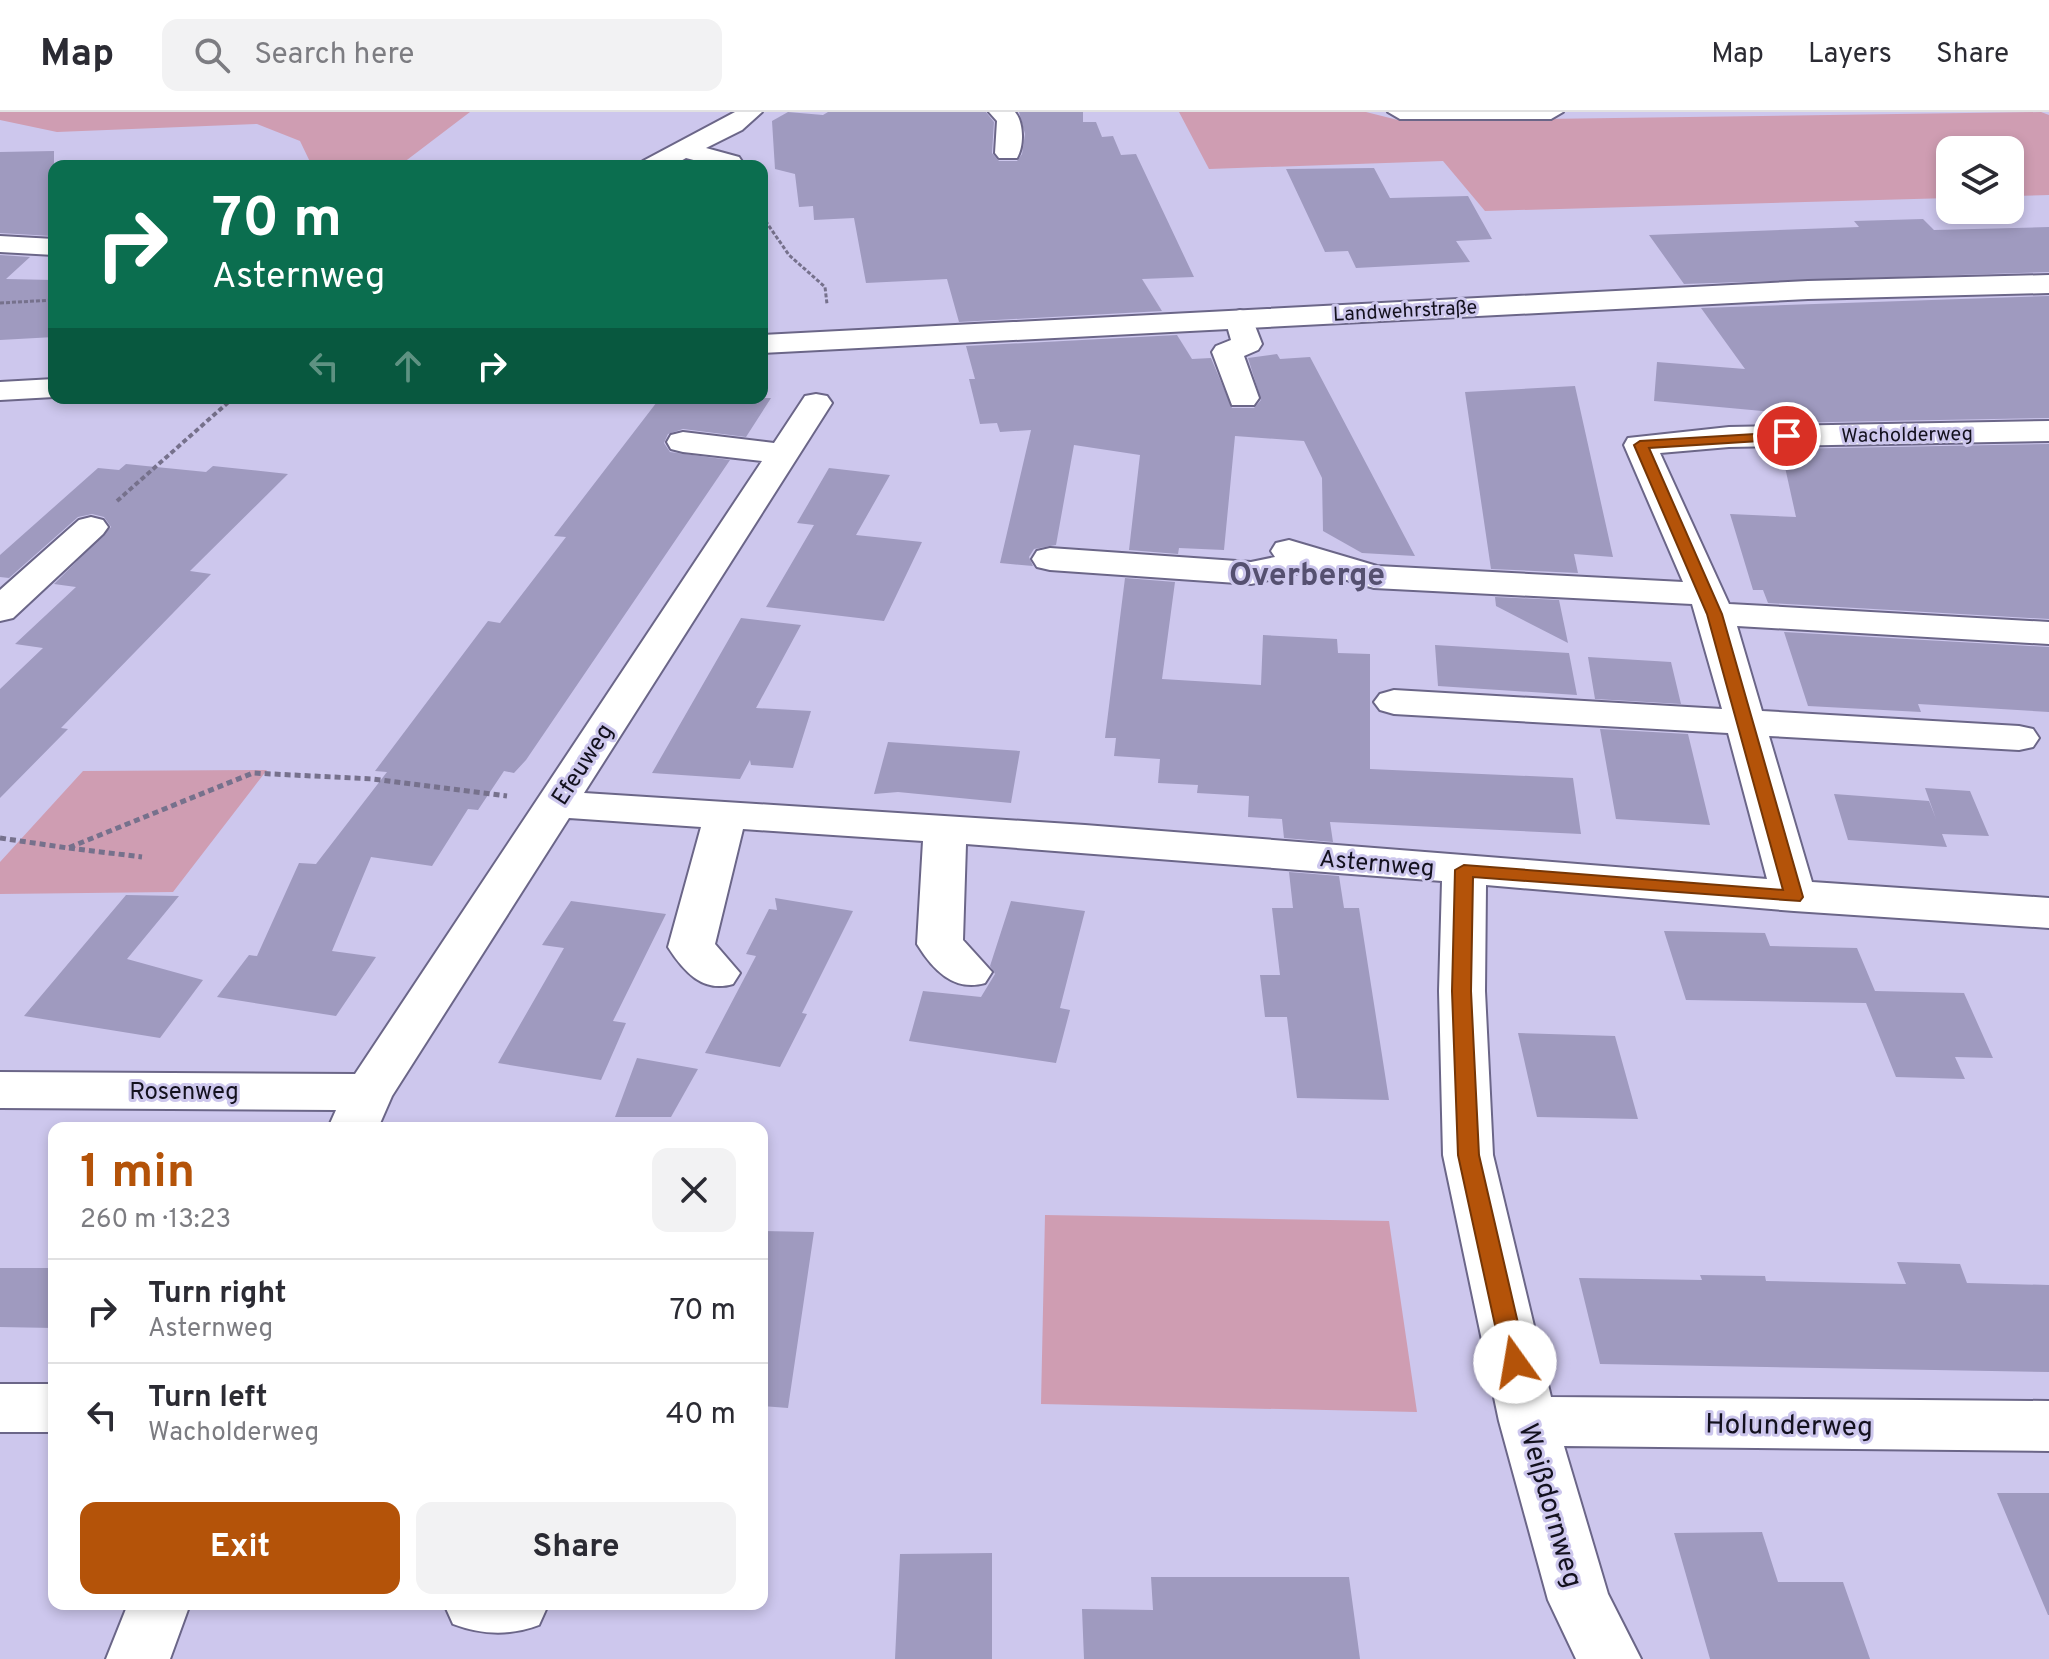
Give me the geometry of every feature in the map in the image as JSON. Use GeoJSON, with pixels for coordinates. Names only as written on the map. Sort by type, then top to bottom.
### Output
{"type":"FeatureCollection","features":[{"type":"Feature","properties":{"kind":"street"},"geometry":{"type":"LineString","coordinates":[[664,160],[733,125],[750,112]]}},
{"type":"Feature","properties":{"kind":"street"},"geometry":{"type":"LineString","coordinates":[[1001,112],[1009,120],[1008,153]]}},
{"type":"Feature","properties":{"kind":"street"},"geometry":{"type":"LineString","coordinates":[[1400,112],[1551,112]]}},
{"type":"Feature","properties":{"kind":"street"},"geometry":{"type":"LineString","coordinates":[[683,150],[722,160]]}},
{"type":"Feature","properties":{"kind":"street"},"geometry":{"type":"LineString","coordinates":[[0,244],[48,247]]}},
{"type":"Feature","properties":{"kind":"street","name":"Landwehrstraße"},"geometry":{"type":"LineString","coordinates":[[768,344],[1808,290],[2049,284]]}},
{"type":"Feature","properties":{"kind":"street"},"geometry":{"type":"LineString","coordinates":[[1240,319],[1247,344],[1227,352],[1243,398]]}},
{"type":"Feature","properties":{"kind":"street"},"geometry":{"type":"LineString","coordinates":[[0,391],[48,388]]}},
{"type":"Feature","properties":{"kind":"street","name":"Efeuweg"},"geometry":{"type":"LineString","coordinates":[[361,1110],[816,403]]}},
{"type":"Feature","properties":{"kind":"street","name":"Wacholderweg"},"geometry":{"type":"LineString","coordinates":[[1794,897],[1711,604],[1640,445],[1729,437],[2049,431]]}},
{"type":"Feature","properties":{"kind":"street"},"geometry":{"type":"LineString","coordinates":[[683,442],[783,454]]}},
{"type":"Feature","properties":{"kind":"street"},"geometry":{"type":"LineString","coordinates":[[0,610],[91,527]]}},
{"type":"Feature","properties":{"kind":"street"},"geometry":{"type":"LineString","coordinates":[[1050,559],[1251,573],[1301,555],[1374,577],[2049,633]]}},
{"type":"Feature","properties":{"kind":"street"},"geometry":{"type":"LineString","coordinates":[[1394,702],[2019,738]]}},
{"type":"Feature","properties":{"kind":"street","name":"Asternweg"},"geometry":{"type":"LineString","coordinates":[[557,804],[945,829],[1794,897],[2049,913]]}},
{"type":"Feature","properties":{"kind":"street"},"geometry":{"type":"LineString","coordinates":[[717,973],[691,947],[725,817]]}},
{"type":"Feature","properties":{"kind":"street"},"geometry":{"type":"LineString","coordinates":[[945,829],[940,944],[969,972]]}},
{"type":"Feature","properties":{"kind":"street","name":"Weißdornweg"},"geometry":{"type":"LineString","coordinates":[[1464,870],[1462,991],[1468,1155],[1528,1421],[1579,1600],[1609,1659]]}},
{"type":"Feature","properties":{"kind":"street","name":"Rosenweg"},"geometry":{"type":"LineString","coordinates":[[0,1090],[361,1110]]}},
{"type":"Feature","properties":{"kind":"street"},"geometry":{"type":"LineString","coordinates":[[0,1408],[48,1408]]}},
{"type":"Feature","properties":{"kind":"street","name":"Holunderweg"},"geometry":{"type":"LineString","coordinates":[[1528,1421],[2049,1426]]}},
{"type":"Feature","properties":{"kind":"street"},"geometry":{"type":"LineString","coordinates":[[138,1659],[157,1610]]}},
{"type":"Feature","properties":{"kind":"path"},"geometry":{"type":"LineString","coordinates":[[768,225],[789,255],[825,287],[833,340]]}},
{"type":"Feature","properties":{"kind":"path"},"geometry":{"type":"LineString","coordinates":[[0,303],[48,300]]}},
{"type":"Feature","properties":{"kind":"path"},"geometry":{"type":"LineString","coordinates":[[91,527],[226,404]]}},
{"type":"Feature","properties":{"kind":"path"},"geometry":{"type":"LineString","coordinates":[[68,848],[253,773],[373,779],[557,804]]}},
{"type":"Feature","properties":{"kind":"path"},"geometry":{"type":"LineString","coordinates":[[0,838],[142,857]]}},
{"type":"Feature","properties":{"kind":"shaded area"},"geometry":{"type":"Polygon","coordinates":[[[0,112],[470,112],[407,160],[309,160],[300,141],[257,124],[57,132],[0,120],[0,112]]]}},
{"type":"Feature","properties":{"kind":"shaded area"},"geometry":{"type":"Polygon","coordinates":[[[1179,112],[1366,112],[1402,121],[2041,112],[2049,115],[2049,195],[2024,196],[2024,136],[1936,136],[1936,198],[1485,211],[1443,161],[1209,169],[1179,112]]]}},
{"type":"Feature","properties":{"kind":"shaded area"},"geometry":{"type":"Polygon","coordinates":[[[267,770],[173,892],[0,894],[0,862],[83,771],[267,770]]]}},
{"type":"Feature","properties":{"kind":"shaded area"},"geometry":{"type":"Polygon","coordinates":[[[1045,1215],[1389,1221],[1417,1412],[1041,1404],[1045,1215]]]}},
{"type":"Feature","properties":{"kind":"building"},"geometry":{"type":"Polygon","coordinates":[[[788,112],[823,115],[828,112],[986,112],[994,122],[992,153],[999,161],[1017,161],[1022,154],[1025,134],[1019,112],[1083,112],[1083,122],[1096,122],[1102,137],[1113,136],[1121,155],[1136,154],[1194,277],[1142,279],[1162,311],[959,322],[947,279],[866,283],[854,218],[814,220],[813,206],[799,207],[795,174],[775,169],[772,121],[788,112]]]}},
{"type":"Feature","properties":{"kind":"building"},"geometry":{"type":"Polygon","coordinates":[[[54,151],[54,160],[48,160],[48,236],[0,233],[0,152],[54,151]]]}},
{"type":"Feature","properties":{"kind":"building"},"geometry":{"type":"Polygon","coordinates":[[[1374,168],[1390,198],[1468,196],[1492,239],[1456,241],[1470,262],[1356,268],[1348,251],[1325,252],[1286,169],[1374,168]]]}},
{"type":"Feature","properties":{"kind":"building"},"geometry":{"type":"Polygon","coordinates":[[[1923,219],[1934,230],[2049,227],[2049,272],[1684,284],[1649,235],[1859,227],[1854,221],[1923,219]]]}},
{"type":"Feature","properties":{"kind":"building"},"geometry":{"type":"Polygon","coordinates":[[[0,255],[30,257],[6,279],[48,280],[48,337],[0,340],[0,255]]]}},
{"type":"Feature","properties":{"kind":"building"},"geometry":{"type":"Polygon","coordinates":[[[2049,296],[2049,418],[1776,423],[1773,412],[1654,401],[1657,362],[1745,369],[1701,308],[2049,296]]]}},
{"type":"Feature","properties":{"kind":"building"},"geometry":{"type":"Polygon","coordinates":[[[1177,335],[1192,359],[1211,358],[1232,408],[1254,408],[1261,400],[1248,358],[1277,354],[1280,359],[1310,357],[1415,556],[1362,553],[1323,531],[1322,478],[1304,441],[1235,436],[1224,550],[1179,548],[1178,554],[1129,550],[1140,455],[1074,445],[1056,545],[1034,549],[1029,557],[1033,566],[1000,563],[1031,430],[1000,432],[997,423],[980,424],[969,379],[975,379],[966,346],[1177,335]]]}},
{"type":"Feature","properties":{"kind":"building"},"geometry":{"type":"Polygon","coordinates":[[[1575,386],[1613,557],[1574,554],[1578,573],[1491,569],[1465,392],[1575,386]]]}},
{"type":"Feature","properties":{"kind":"building"},"geometry":{"type":"Polygon","coordinates":[[[655,404],[767,404],[746,437],[683,429],[668,434],[664,443],[670,452],[730,460],[526,760],[514,773],[504,771],[478,810],[468,809],[432,866],[371,857],[332,951],[376,957],[336,1016],[217,997],[249,955],[257,956],[299,863],[316,864],[387,772],[375,771],[488,621],[500,623],[566,537],[554,536],[655,404]]]}},
{"type":"Feature","properties":{"kind":"building"},"geometry":{"type":"Polygon","coordinates":[[[2049,444],[2049,619],[1768,603],[1763,590],[1753,590],[1730,514],[1796,517],[1781,449],[2049,444]]]}},
{"type":"Feature","properties":{"kind":"building"},"geometry":{"type":"Polygon","coordinates":[[[126,464],[206,472],[213,466],[288,474],[190,571],[211,574],[61,728],[68,729],[0,798],[0,689],[43,648],[15,644],[76,587],[54,584],[111,527],[104,517],[92,514],[78,517],[9,578],[0,577],[0,555],[98,468],[119,470],[126,464]]]}},
{"type":"Feature","properties":{"kind":"building"},"geometry":{"type":"Polygon","coordinates":[[[829,468],[890,475],[856,535],[922,542],[884,621],[766,607],[814,525],[797,523],[829,468]]]}},
{"type":"Feature","properties":{"kind":"building"},"geometry":{"type":"Polygon","coordinates":[[[1125,578],[1175,582],[1162,679],[1261,685],[1263,635],[1337,639],[1338,653],[1370,654],[1370,769],[1573,778],[1581,834],[1330,822],[1333,842],[1284,838],[1282,819],[1248,817],[1249,796],[1197,793],[1198,785],[1158,783],[1160,759],[1114,756],[1116,738],[1105,738],[1125,578]]]}},
{"type":"Feature","properties":{"kind":"building"},"geometry":{"type":"Polygon","coordinates":[[[1495,597],[1559,600],[1568,643],[1496,606],[1495,597]]]}},
{"type":"Feature","properties":{"kind":"building"},"geometry":{"type":"Polygon","coordinates":[[[741,618],[801,625],[756,708],[811,711],[793,768],[751,765],[750,760],[740,779],[652,773],[741,618]]]}},
{"type":"Feature","properties":{"kind":"building"},"geometry":{"type":"Polygon","coordinates":[[[1784,632],[2049,647],[2049,712],[1918,704],[1921,712],[1808,706],[1784,632]]]}},
{"type":"Feature","properties":{"kind":"building"},"geometry":{"type":"Polygon","coordinates":[[[1435,645],[1569,653],[1577,695],[1438,686],[1435,645]]]}},
{"type":"Feature","properties":{"kind":"building"},"geometry":{"type":"Polygon","coordinates":[[[1588,657],[1671,662],[1681,704],[1595,699],[1588,657]]]}},
{"type":"Feature","properties":{"kind":"building"},"geometry":{"type":"Polygon","coordinates":[[[1600,729],[1688,734],[1710,825],[1616,819],[1600,729]]]}},
{"type":"Feature","properties":{"kind":"building"},"geometry":{"type":"Polygon","coordinates":[[[888,742],[1020,751],[1011,803],[898,792],[874,794],[888,742]]]}},
{"type":"Feature","properties":{"kind":"building"},"geometry":{"type":"Polygon","coordinates":[[[1925,788],[1970,791],[1989,836],[1942,834],[1947,847],[1848,840],[1834,794],[1929,801],[1936,819],[1925,788]]]}},
{"type":"Feature","properties":{"kind":"building"},"geometry":{"type":"Polygon","coordinates":[[[1289,872],[1339,876],[1344,908],[1359,908],[1389,1100],[1297,1098],[1287,1017],[1265,1017],[1260,975],[1280,975],[1272,908],[1293,908],[1289,872]]]}},
{"type":"Feature","properties":{"kind":"building"},"geometry":{"type":"Polygon","coordinates":[[[126,895],[179,896],[127,959],[203,980],[160,1038],[24,1016],[126,895]]]}},
{"type":"Feature","properties":{"kind":"building"},"geometry":{"type":"Polygon","coordinates":[[[775,898],[853,911],[802,1013],[807,1014],[780,1067],[705,1053],[756,956],[746,954],[769,909],[777,910],[775,898]]]}},
{"type":"Feature","properties":{"kind":"building"},"geometry":{"type":"Polygon","coordinates":[[[571,901],[666,914],[613,1021],[626,1023],[601,1080],[498,1063],[564,948],[542,945],[571,901]]]}},
{"type":"Feature","properties":{"kind":"building"},"geometry":{"type":"Polygon","coordinates":[[[1011,901],[1085,911],[1060,1008],[1070,1010],[1056,1063],[909,1041],[923,991],[981,997],[995,974],[990,966],[1011,901]]]}},
{"type":"Feature","properties":{"kind":"building"},"geometry":{"type":"Polygon","coordinates":[[[1664,931],[1765,933],[1770,946],[1857,948],[1875,991],[1964,993],[1993,1058],[1955,1057],[1965,1079],[1896,1077],[1866,1003],[1686,1000],[1664,931]]]}},
{"type":"Feature","properties":{"kind":"building"},"geometry":{"type":"Polygon","coordinates":[[[1518,1033],[1615,1036],[1638,1119],[1537,1117],[1518,1033]]]}},
{"type":"Feature","properties":{"kind":"building"},"geometry":{"type":"Polygon","coordinates":[[[637,1058],[698,1069],[671,1117],[615,1117],[637,1058]]]}},
{"type":"Feature","properties":{"kind":"building"},"geometry":{"type":"Polygon","coordinates":[[[768,1231],[814,1232],[788,1408],[768,1406],[768,1231]]]}},
{"type":"Feature","properties":{"kind":"building"},"geometry":{"type":"Polygon","coordinates":[[[1897,1262],[1960,1264],[1967,1283],[2049,1285],[2049,1372],[1600,1364],[1579,1278],[1702,1280],[1700,1275],[1765,1276],[1766,1281],[1906,1284],[1897,1262]]]}},
{"type":"Feature","properties":{"kind":"building"},"geometry":{"type":"Polygon","coordinates":[[[0,1268],[48,1268],[48,1328],[0,1327],[0,1268]]]}},
{"type":"Feature","properties":{"kind":"building"},"geometry":{"type":"Polygon","coordinates":[[[1997,1493],[2049,1493],[2049,1615],[2048,1615],[1997,1493]]]}},
{"type":"Feature","properties":{"kind":"building"},"geometry":{"type":"Polygon","coordinates":[[[1762,1532],[1778,1582],[1843,1582],[1870,1659],[1710,1659],[1674,1533],[1762,1532]]]}},
{"type":"Feature","properties":{"kind":"building"},"geometry":{"type":"Polygon","coordinates":[[[992,1553],[992,1659],[895,1659],[900,1554],[992,1553]]]}},
{"type":"Feature","properties":{"kind":"building"},"geometry":{"type":"Polygon","coordinates":[[[1151,1577],[1349,1577],[1360,1659],[1084,1659],[1082,1609],[1153,1610],[1151,1577]]]}},
{"type":"Feature","properties":{"kind":"district","name":"Overberge"},"geometry":{"type":"Point","coordinates":[1307,574]}},
{"type":"Feature","properties":{"kind":"route"},"geometry":{"type":"LineString","coordinates":[[1515,1362],[1468,1155],[1462,991],[1464,870],[1794,897],[1715,614],[1640,445],[1729,437],[1787,436]]}}]}
